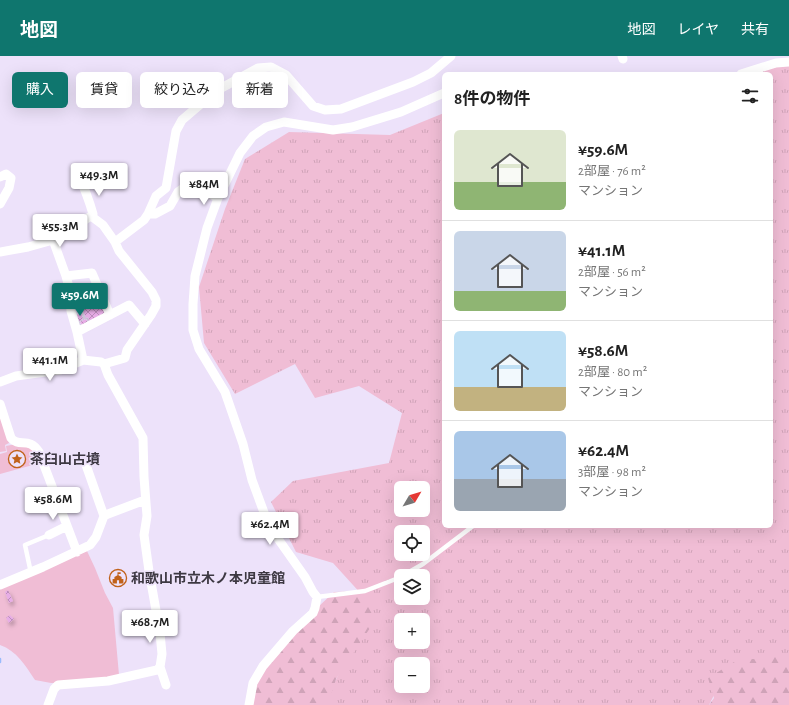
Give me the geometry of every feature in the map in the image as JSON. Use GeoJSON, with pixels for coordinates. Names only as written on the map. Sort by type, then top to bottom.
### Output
{"type":"FeatureCollection","features":[{"type":"Feature","properties":{"kind":"street"},"geometry":{"type":"LineString","coordinates":[[115,242],[144,220],[156,196],[166,188],[176,131],[182,120],[216,91],[258,68],[271,66],[286,75],[313,106],[325,110],[341,109],[413,82],[431,73],[450,56]]}},
{"type":"Feature","properties":{"kind":"street"},"geometry":{"type":"LineString","coordinates":[[747,72],[776,63],[789,62]]}},
{"type":"Feature","properties":{"kind":"street"},"geometry":{"type":"LineString","coordinates":[[249,705],[253,683],[263,666],[293,631],[313,613],[317,597],[302,572],[269,526],[252,480],[243,444],[226,392],[199,349],[193,330],[195,276],[207,228],[218,198],[240,153],[253,136],[266,126],[284,122],[332,130],[352,127],[401,112],[442,94]]}},
{"type":"Feature","properties":{"kind":"street"},"geometry":{"type":"LineString","coordinates":[[0,177],[6,174],[11,178],[9,188],[0,204]]}},
{"type":"Feature","properties":{"kind":"street"},"geometry":{"type":"LineString","coordinates":[[0,252],[28,247],[53,240],[93,214],[78,174]]}},
{"type":"Feature","properties":{"kind":"street"},"geometry":{"type":"LineString","coordinates":[[148,214],[155,214],[170,206],[178,192],[185,187],[194,185],[218,198]]}},
{"type":"Feature","properties":{"kind":"street"},"geometry":{"type":"LineString","coordinates":[[0,382],[16,376],[60,370],[83,360],[101,362],[104,364],[124,358],[127,350],[156,306],[156,300],[152,292],[119,251],[115,242],[103,225],[91,216]]}},
{"type":"Feature","properties":{"kind":"street"},"geometry":{"type":"LineString","coordinates":[[53,240],[70,290],[71,311],[83,360]]}},
{"type":"Feature","properties":{"kind":"street"},"geometry":{"type":"LineString","coordinates":[[66,276],[92,273],[110,316]]}},
{"type":"Feature","properties":{"kind":"street"},"geometry":{"type":"LineString","coordinates":[[77,332],[110,316],[129,304],[145,324]]}},
{"type":"Feature","properties":{"kind":"street"},"geometry":{"type":"LineString","coordinates":[[104,364],[112,382],[143,438],[145,500],[148,516],[144,535],[160,633],[162,654],[160,667],[166,685]]}},
{"type":"Feature","properties":{"kind":"street"},"geometry":{"type":"LineString","coordinates":[[0,404],[13,441],[32,444],[39,452],[77,552]]}},
{"type":"Feature","properties":{"kind":"street"},"geometry":{"type":"LineString","coordinates":[[0,585],[77,552],[90,545],[96,538],[104,516],[86,465]]}},
{"type":"Feature","properties":{"kind":"street"},"geometry":{"type":"LineString","coordinates":[[104,516],[145,500]]}},
{"type":"Feature","properties":{"kind":"street"},"geometry":{"type":"LineString","coordinates":[[49,535],[67,526]]}},
{"type":"Feature","properties":{"kind":"street"},"geometry":{"type":"LineString","coordinates":[[48,705],[54,689],[58,685],[108,681],[156,670],[160,667]]}},
{"type":"Feature","properties":{"kind":"lane"},"geometry":{"type":"LineString","coordinates":[[414,569],[470,528]]}},
{"type":"Feature","properties":{"kind":"lane"},"geometry":{"type":"LineString","coordinates":[[31,573],[25,545],[49,535]]}},
{"type":"Feature","properties":{"kind":"lane"},"geometry":{"type":"LineString","coordinates":[[317,597],[365,590],[394,579]]}},
{"type":"Feature","properties":{"kind":"green space"},"geometry":{"type":"Polygon","coordinates":[[[789,58],[789,670],[724,675],[709,705],[323,705],[373,607],[333,563],[296,552],[271,502],[293,481],[389,463],[402,413],[359,386],[315,398],[295,364],[235,394],[204,343],[199,287],[225,209],[245,159],[289,132],[390,135],[442,114],[442,528],[773,528],[773,72],[754,72],[789,58]]]}},
{"type":"Feature","properties":{"kind":"green space"},"geometry":{"type":"Polygon","coordinates":[[[0,414],[9,443],[5,445],[6,451],[0,452],[0,414]]]}},
{"type":"Feature","properties":{"kind":"green space"},"geometry":{"type":"Polygon","coordinates":[[[16,444],[31,445],[40,463],[0,474],[0,454],[7,452],[6,446],[16,444]]]}},
{"type":"Feature","properties":{"kind":"green space"},"geometry":{"type":"Polygon","coordinates":[[[87,551],[113,608],[119,675],[57,683],[35,680],[16,655],[0,645],[0,588],[87,551]]]}},
{"type":"Feature","properties":{"kind":"green space"},"geometry":{"type":"Polygon","coordinates":[[[363,591],[374,600],[372,625],[336,679],[328,705],[251,705],[253,693],[264,668],[317,608],[334,592],[363,591]]]}},
{"type":"Feature","properties":{"kind":"green space"},"geometry":{"type":"Polygon","coordinates":[[[783,655],[789,660],[789,705],[709,705],[714,698],[708,678],[739,659],[755,659],[783,655]]]}},
{"type":"Feature","properties":{"kind":"building"},"geometry":{"type":"Polygon","coordinates":[[[100,299],[106,313],[89,321],[88,317],[86,318],[83,311],[83,306],[100,299]]]}},
{"type":"Feature","properties":{"kind":"building"},"geometry":{"type":"Polygon","coordinates":[[[81,313],[83,319],[79,321],[77,315],[81,313]]]}},
{"type":"Feature","properties":{"kind":"building"},"geometry":{"type":"Polygon","coordinates":[[[86,319],[88,323],[82,325],[80,322],[86,319]]]}},
{"type":"Feature","properties":{"kind":"building"},"geometry":{"type":"Polygon","coordinates":[[[8,590],[13,601],[9,603],[5,592],[8,590]]]}},
{"type":"Feature","properties":{"kind":"building"},"geometry":{"type":"Polygon","coordinates":[[[10,615],[14,619],[9,623],[6,618],[10,615]]]}},
{"type":"Feature","properties":{"kind":"place","name":"茶臼山古墳"},"geometry":{"type":"Point","coordinates":[17,459]}},
{"type":"Feature","properties":{"kind":"place","name":"和歌山市立木ノ本児童館"},"geometry":{"type":"Point","coordinates":[118,578]}}]}
